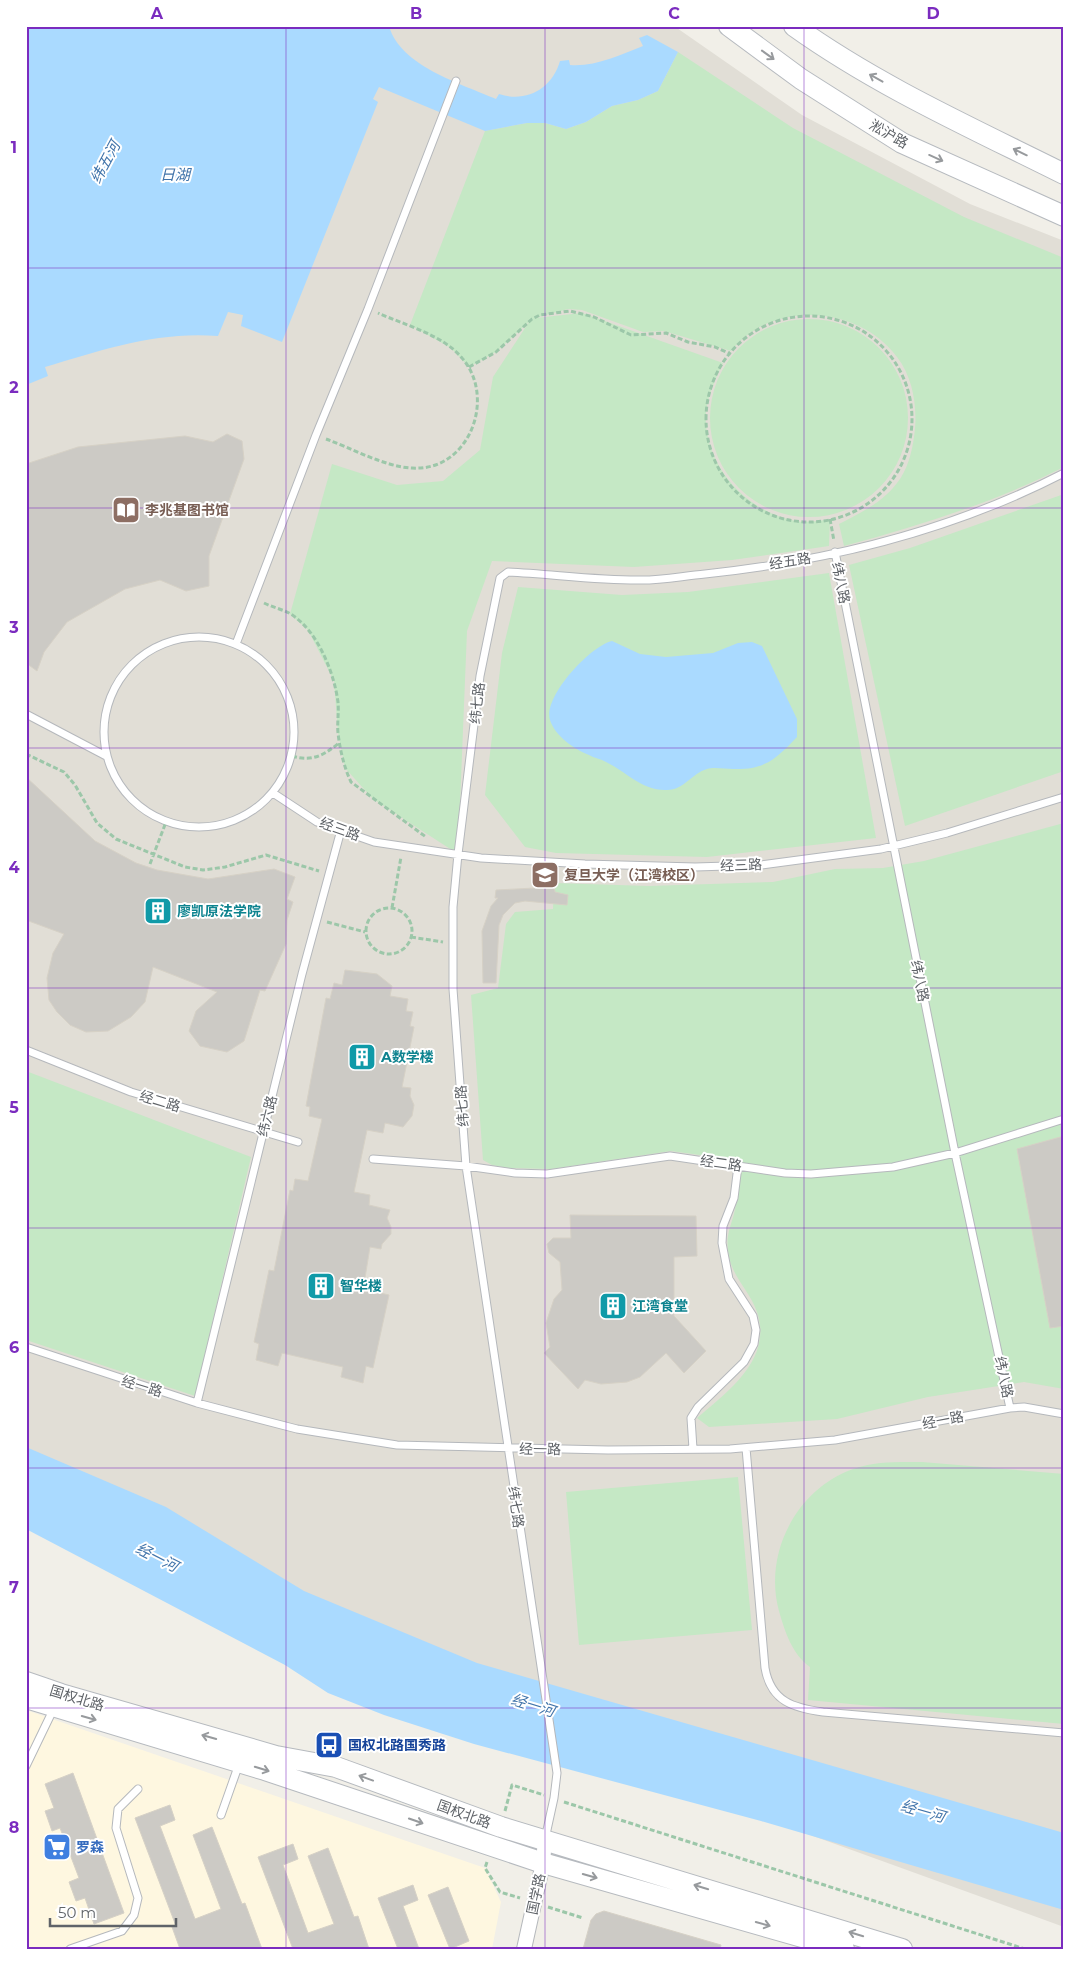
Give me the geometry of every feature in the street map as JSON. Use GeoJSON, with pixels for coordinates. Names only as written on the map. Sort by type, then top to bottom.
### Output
{"type":"FeatureCollection","features":[{"type":"Feature","properties":{"kind":"main road"},"geometry":{"type":"LineString","coordinates":[[794,26],[835,55],[918,102],[1064,174]]}},
{"type":"Feature","properties":{"kind":"main road","name":"淞沪路"},"geometry":{"type":"LineString","coordinates":[[732,27],[801,79],[902,143],[1064,216]]}},
{"type":"Feature","properties":{"kind":"main road","name":"国权北路"},"geometry":{"type":"LineString","coordinates":[[26,1682],[57,1701],[543,1863],[844,1949]]}},
{"type":"Feature","properties":{"kind":"main road","name":"国权北路"},"geometry":{"type":"LineString","coordinates":[[26,1698],[57,1701],[276,1756],[336,1767],[501,1827],[902,1949]]}},
{"type":"Feature","properties":{"kind":"street","name":"国学路"},"geometry":{"type":"LineString","coordinates":[[524,1949],[543,1863],[545,1839]]}},
{"type":"Feature","properties":{"kind":"lane"},"geometry":{"type":"LineString","coordinates":[[236,644],[316,435],[368,309],[456,81]]}},
{"type":"Feature","properties":{"kind":"lane","name":"经五路"},"geometry":{"type":"LineString","coordinates":[[503,574],[520,573],[638,580],[729,571],[815,557],[916,533],[1029,491],[1064,473]]}},
{"type":"Feature","properties":{"kind":"lane","name":"纬八路"},"geometry":{"type":"LineString","coordinates":[[835,552],[955,1153],[1010,1408]]}},
{"type":"Feature","properties":{"kind":"lane","name":"纬七路"},"geometry":{"type":"LineString","coordinates":[[503,574],[497,589],[480,676],[458,854],[453,907],[453,989],[466,1166],[556,1773],[554,1798],[545,1839]]}},
{"type":"Feature","properties":{"kind":"lane"},"geometry":{"type":"LineString","coordinates":[[185,637],[213,637],[236,644],[266,664],[283,687],[293,712],[294,740],[292,756],[288,769],[273,793],[247,816],[219,826],[199,828],[166,822],[149,814],[127,796],[115,777],[106,756],[104,740],[107,707],[118,681],[138,658],[159,644],[185,637]]}},
{"type":"Feature","properties":{"kind":"lane"},"geometry":{"type":"LineString","coordinates":[[26,714],[106,756]]}},
{"type":"Feature","properties":{"kind":"lane","name":"经三路"},"geometry":{"type":"LineString","coordinates":[[273,793],[317,822],[374,842],[448,854],[585,864],[695,867],[762,865],[893,847],[1064,797]]}},
{"type":"Feature","properties":{"kind":"lane","name":"纬六路"},"geometry":{"type":"LineString","coordinates":[[197,1403],[264,1130],[341,830]]}},
{"type":"Feature","properties":{"kind":"lane","name":"经二路"},"geometry":{"type":"LineString","coordinates":[[26,1050],[131,1092],[264,1130],[298,1142]]}},
{"type":"Feature","properties":{"kind":"lane","name":"经二路"},"geometry":{"type":"LineString","coordinates":[[373,1159],[466,1166],[516,1173],[547,1174],[670,1156],[785,1173],[811,1174],[893,1167],[955,1153],[1064,1119]]}},
{"type":"Feature","properties":{"kind":"lane"},"geometry":{"type":"LineString","coordinates":[[694,1449],[691,1418],[698,1407],[744,1362],[754,1344],[756,1330],[753,1316],[730,1279],[722,1243],[724,1226],[734,1198],[738,1166]]}},
{"type":"Feature","properties":{"kind":"lane","name":"经一路"},"geometry":{"type":"LineString","coordinates":[[26,1347],[197,1403],[297,1429],[397,1445],[508,1448],[746,1448],[835,1440],[1010,1408],[1024,1407],[1064,1414]]}},
{"type":"Feature","properties":{"kind":"lane"},"geometry":{"type":"LineString","coordinates":[[746,1448],[765,1668],[767,1677],[777,1695],[799,1709],[1064,1733]]}},
{"type":"Feature","properties":{"kind":"lane"},"geometry":{"type":"LineString","coordinates":[[26,1766],[57,1701]]}},
{"type":"Feature","properties":{"kind":"lane"},"geometry":{"type":"LineString","coordinates":[[221,1815],[240,1762]]}},
{"type":"Feature","properties":{"kind":"lane"},"geometry":{"type":"LineString","coordinates":[[70,1949],[122,1931],[134,1914],[138,1898],[116,1828],[118,1810],[138,1789]]}},
{"type":"Feature","properties":{"kind":"path"},"geometry":{"type":"LineString","coordinates":[[316,435],[396,465],[423,468],[457,451],[465,444],[470,433],[477,405],[476,391],[469,367],[461,356],[442,343],[368,309]]}},
{"type":"Feature","properties":{"kind":"path"},"geometry":{"type":"LineString","coordinates":[[469,367],[496,352],[532,319],[540,315],[570,311],[594,317],[631,335],[666,333],[688,342],[715,347],[731,354]]}},
{"type":"Feature","properties":{"kind":"path"},"geometry":{"type":"LineString","coordinates":[[818,316],[843,321],[863,331],[878,342],[893,359],[907,389],[911,408],[911,431],[904,457],[887,487],[871,502],[849,514],[830,519],[796,521],[771,514],[751,504],[737,492],[718,466],[711,451],[706,423],[706,406],[711,388],[723,363],[739,344],[753,333],[770,324],[791,318],[818,316]]}},
{"type":"Feature","properties":{"kind":"path"},"geometry":{"type":"LineString","coordinates":[[830,519],[835,552]]}},
{"type":"Feature","properties":{"kind":"path"},"geometry":{"type":"LineString","coordinates":[[252,599],[290,614],[308,630],[323,655],[334,681],[338,704],[339,742],[344,768],[351,782],[448,854]]}},
{"type":"Feature","properties":{"kind":"path"},"geometry":{"type":"LineString","coordinates":[[292,756],[305,760],[322,754],[339,742]]}},
{"type":"Feature","properties":{"kind":"path"},"geometry":{"type":"LineString","coordinates":[[26,754],[64,772],[75,785],[97,823],[116,839],[185,868],[203,870],[225,867],[266,855],[329,875]]}},
{"type":"Feature","properties":{"kind":"path"},"geometry":{"type":"LineString","coordinates":[[150,864],[166,822]]}},
{"type":"Feature","properties":{"kind":"path"},"geometry":{"type":"LineString","coordinates":[[392,908],[403,846]]}},
{"type":"Feature","properties":{"kind":"path"},"geometry":{"type":"LineString","coordinates":[[387,907],[392,908],[406,915],[412,927],[411,937],[399,952],[384,954],[370,946],[365,932],[368,919],[376,911],[387,907]]}},
{"type":"Feature","properties":{"kind":"path"},"geometry":{"type":"LineString","coordinates":[[317,920],[365,932]]}},
{"type":"Feature","properties":{"kind":"path"},"geometry":{"type":"LineString","coordinates":[[411,937],[453,944]]}},
{"type":"Feature","properties":{"kind":"shaded area","name":"复旦大学（江湾校区）"},"geometry":{"type":"Polygon","coordinates":[[[26,26],[674,26],[802,115],[970,204],[1064,241],[1064,1927],[382,1680],[26,1510],[26,26]]]}},
{"type":"Feature","properties":{"kind":"shaded area"},"geometry":{"type":"Polygon","coordinates":[[[26,1710],[485,1868],[501,1902],[492,1949],[26,1949],[26,1710]]]}},
{"type":"Feature","properties":{"kind":"green space"},"geometry":{"type":"Polygon","coordinates":[[[678,52],[793,128],[964,217],[1064,258],[1064,467],[984,502],[900,530],[844,546],[839,524],[870,507],[891,490],[904,473],[913,443],[915,406],[911,385],[897,357],[880,339],[860,327],[838,318],[814,315],[791,317],[768,323],[748,334],[731,351],[664,331],[643,332],[582,310],[568,309],[535,318],[582,313],[723,363],[710,393],[706,417],[709,442],[715,459],[735,487],[763,509],[796,521],[830,519],[829,546],[732,560],[634,567],[492,561],[467,631],[458,854],[373,799],[345,768],[338,733],[334,681],[308,630],[290,614],[332,464],[397,485],[443,481],[480,450],[493,377],[529,322],[496,352],[469,367],[451,348],[410,325],[485,131],[527,123],[545,123],[566,129],[586,122],[612,106],[638,100],[658,91],[678,52]]]}},
{"type":"Feature","properties":{"kind":"green space"},"geometry":{"type":"Polygon","coordinates":[[[809,319],[838,323],[856,331],[879,348],[896,371],[904,389],[908,418],[904,447],[896,465],[879,488],[856,505],[838,513],[809,517],[780,513],[762,505],[739,488],[722,465],[714,447],[710,418],[714,389],[722,371],[739,348],[762,331],[780,323],[809,319]]]}},
{"type":"Feature","properties":{"kind":"green space"},"geometry":{"type":"Polygon","coordinates":[[[1064,494],[1064,771],[905,826],[849,565],[910,548],[1064,494]]]}},
{"type":"Feature","properties":{"kind":"green space"},"geometry":{"type":"Polygon","coordinates":[[[829,573],[876,838],[707,857],[556,853],[525,847],[485,795],[502,653],[518,587],[622,595],[688,592],[829,573]]]}},
{"type":"Feature","properties":{"kind":"green space"},"geometry":{"type":"Polygon","coordinates":[[[1064,823],[1064,1389],[1024,1382],[928,1397],[837,1419],[709,1427],[697,1418],[734,1385],[745,1372],[759,1345],[760,1329],[757,1312],[750,1296],[736,1276],[728,1251],[728,1236],[737,1201],[742,1161],[671,1151],[551,1169],[508,1168],[492,1165],[483,1160],[471,995],[498,988],[506,924],[515,912],[553,909],[554,883],[649,886],[773,882],[835,869],[883,868],[924,861],[1064,823]]]}},
{"type":"Feature","properties":{"kind":"green space"},"geometry":{"type":"Polygon","coordinates":[[[26,1071],[251,1157],[195,1396],[26,1340],[26,1071]]]}},
{"type":"Feature","properties":{"kind":"green space"},"geometry":{"type":"Polygon","coordinates":[[[887,1462],[922,1462],[1064,1474],[1064,1724],[808,1700],[810,1667],[798,1656],[790,1642],[779,1611],[775,1589],[776,1567],[781,1546],[789,1526],[801,1507],[816,1491],[833,1478],[853,1469],[870,1465],[887,1462]]]}},
{"type":"Feature","properties":{"kind":"green space"},"geometry":{"type":"Polygon","coordinates":[[[738,1477],[752,1630],[579,1645],[566,1492],[738,1477]]]}},
{"type":"Feature","properties":{"kind":"water","name":"日湖"},"geometry":{"type":"Polygon","coordinates":[[[26,26],[389,26],[395,40],[419,63],[450,80],[496,99],[499,94],[519,97],[537,91],[551,79],[560,61],[569,60],[570,65],[579,65],[607,60],[643,46],[639,38],[647,35],[678,52],[658,91],[638,100],[612,106],[586,122],[566,129],[545,123],[527,123],[485,131],[379,87],[373,99],[378,102],[282,342],[241,326],[243,315],[228,312],[218,336],[173,336],[109,348],[45,367],[48,376],[26,385],[26,26]]]}},
{"type":"Feature","properties":{"kind":"water"},"geometry":{"type":"Polygon","coordinates":[[[612,641],[640,654],[666,657],[713,653],[738,643],[752,642],[762,646],[797,719],[797,737],[776,757],[754,768],[707,769],[678,787],[667,790],[642,784],[614,766],[571,746],[556,731],[550,720],[550,710],[554,699],[570,674],[592,652],[612,641]]]}},
{"type":"Feature","properties":{"kind":"water","name":"经一河"},"geometry":{"type":"Polygon","coordinates":[[[26,1447],[166,1507],[304,1591],[477,1663],[1064,1833],[1064,1910],[761,1821],[474,1744],[384,1715],[328,1693],[285,1665],[26,1529],[26,1447]]]}},
{"type":"Feature","properties":{"kind":"building","name":"李兆基图书馆"},"geometry":{"type":"Polygon","coordinates":[[[227,434],[242,441],[244,459],[209,556],[209,586],[186,591],[160,580],[125,589],[67,622],[44,652],[37,671],[26,663],[26,464],[78,447],[185,436],[213,442],[227,434]]]}},
{"type":"Feature","properties":{"kind":"building","name":"廖凯原法学院"},"geometry":{"type":"Polygon","coordinates":[[[26,777],[95,841],[136,863],[157,870],[208,879],[274,869],[295,877],[287,899],[293,902],[287,920],[286,944],[265,991],[260,990],[244,1041],[227,1052],[200,1046],[189,1031],[196,1011],[217,992],[153,967],[145,1002],[131,1017],[108,1031],[86,1032],[70,1025],[57,1012],[49,1000],[47,978],[53,953],[64,934],[26,920],[26,777]]]}},
{"type":"Feature","properties":{"kind":"building"},"geometry":{"type":"Polygon","coordinates":[[[554,887],[555,892],[568,895],[567,905],[525,901],[515,903],[503,915],[499,925],[496,983],[483,983],[482,931],[491,906],[498,898],[495,898],[496,890],[554,887]]]}},
{"type":"Feature","properties":{"kind":"building"},"geometry":{"type":"Polygon","coordinates":[[[345,970],[377,974],[392,986],[390,996],[408,999],[406,1011],[413,1012],[410,1026],[414,1027],[402,1087],[411,1088],[410,1096],[414,1105],[412,1116],[403,1127],[385,1123],[383,1133],[367,1130],[354,1192],[370,1195],[369,1205],[390,1210],[387,1218],[391,1227],[391,1234],[382,1244],[381,1249],[370,1247],[365,1278],[377,1280],[376,1292],[389,1295],[373,1368],[366,1366],[363,1383],[341,1377],[343,1367],[282,1353],[278,1366],[256,1360],[259,1344],[254,1342],[269,1270],[274,1271],[290,1190],[293,1191],[295,1179],[308,1181],[322,1119],[309,1116],[310,1107],[306,1106],[326,998],[330,999],[334,983],[342,985],[345,970]]]}},
{"type":"Feature","properties":{"kind":"building"},"geometry":{"type":"Polygon","coordinates":[[[1064,1136],[1064,1326],[1050,1328],[1017,1149],[1064,1136]]]}},
{"type":"Feature","properties":{"kind":"building","name":"江湾食堂"},"geometry":{"type":"Polygon","coordinates":[[[570,1215],[696,1216],[697,1256],[674,1257],[674,1316],[706,1351],[684,1373],[666,1353],[640,1377],[627,1382],[601,1384],[585,1380],[578,1389],[544,1353],[550,1347],[546,1323],[554,1299],[562,1290],[560,1262],[549,1253],[547,1244],[553,1238],[571,1238],[570,1215]]]}},
{"type":"Feature","properties":{"kind":"building"},"geometry":{"type":"Polygon","coordinates":[[[73,1773],[124,1913],[94,1924],[85,1898],[76,1901],[69,1882],[79,1878],[60,1828],[52,1831],[45,1811],[54,1808],[45,1784],[73,1773]]]}},
{"type":"Feature","properties":{"kind":"building"},"geometry":{"type":"Polygon","coordinates":[[[170,1805],[175,1820],[160,1826],[195,1919],[221,1909],[193,1835],[212,1827],[242,1904],[245,1903],[262,1949],[180,1949],[172,1927],[176,1926],[135,1818],[170,1805]]]}},
{"type":"Feature","properties":{"kind":"building"},"geometry":{"type":"Polygon","coordinates":[[[293,1844],[298,1859],[283,1865],[308,1933],[334,1924],[308,1856],[328,1848],[354,1917],[358,1916],[369,1949],[293,1949],[258,1857],[293,1844]]]}},
{"type":"Feature","properties":{"kind":"building"},"geometry":{"type":"Polygon","coordinates":[[[413,1885],[418,1900],[403,1906],[419,1949],[398,1949],[378,1898],[413,1885]]]}},
{"type":"Feature","properties":{"kind":"building"},"geometry":{"type":"Polygon","coordinates":[[[448,1887],[469,1941],[450,1949],[428,1895],[448,1887]]]}},
{"type":"Feature","properties":{"kind":"building"},"geometry":{"type":"Polygon","coordinates":[[[604,1911],[721,1945],[720,1949],[583,1949],[591,1920],[596,1914],[604,1911]]]}},
{"type":"Feature","properties":{"kind":"place","name":"李兆基图书馆"},"geometry":{"type":"Point","coordinates":[126,510]}},
{"type":"Feature","properties":{"kind":"place","name":"复旦大学（江湾校区）"},"geometry":{"type":"Point","coordinates":[545,875]}},
{"type":"Feature","properties":{"kind":"place","name":"廖凯原法学院"},"geometry":{"type":"Point","coordinates":[158,911]}},
{"type":"Feature","properties":{"kind":"place","name":"A数学楼"},"geometry":{"type":"Point","coordinates":[362,1057]}},
{"type":"Feature","properties":{"kind":"place","name":"智华楼"},"geometry":{"type":"Point","coordinates":[321,1286]}},
{"type":"Feature","properties":{"kind":"place","name":"江湾食堂"},"geometry":{"type":"Point","coordinates":[613,1306]}},
{"type":"Feature","properties":{"kind":"place","name":"国权北路国秀路"},"geometry":{"type":"Point","coordinates":[329,1745]}},
{"type":"Feature","properties":{"kind":"place","name":"罗森"},"geometry":{"type":"Point","coordinates":[57,1847]}},
{"type":"Feature","properties":{"kind":"water label","name":"纬五河"},"geometry":{"type":"Point","coordinates":[105,162]}}]}
